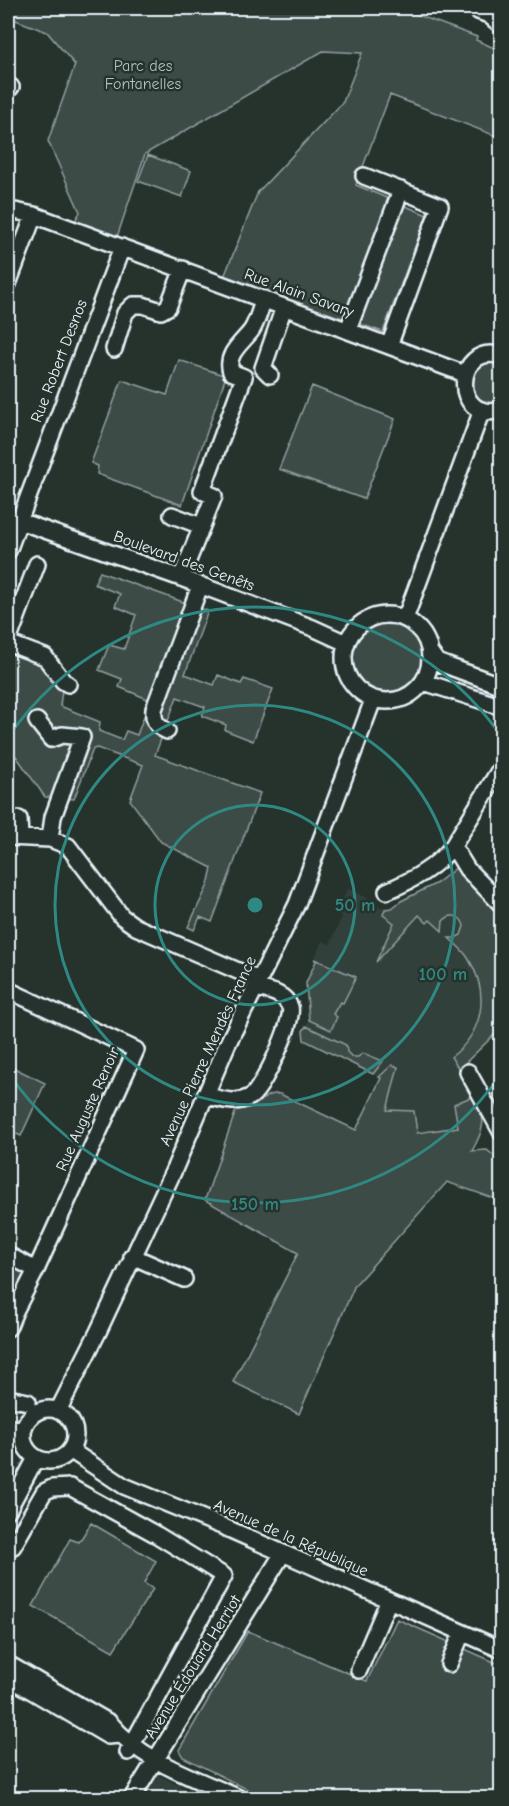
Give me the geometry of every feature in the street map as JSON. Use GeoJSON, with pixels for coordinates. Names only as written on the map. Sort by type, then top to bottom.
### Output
{"type":"FeatureCollection","features":[{"type":"Feature","properties":{"kind":"street"},"geometry":{"type":"LineString","coordinates":[[478,11],[489,15],[501,26]]}},
{"type":"Feature","properties":{"kind":"street"},"geometry":{"type":"LineString","coordinates":[[364,176],[440,206],[388,346]]}},
{"type":"Feature","properties":{"kind":"street"},"geometry":{"type":"LineString","coordinates":[[348,330],[401,190]]}},
{"type":"Feature","properties":{"kind":"street","name":"Rue Alain Savary"},"geometry":{"type":"LineString","coordinates":[[8,211],[34,215],[465,374]]}},
{"type":"Feature","properties":{"kind":"street"},"geometry":{"type":"LineString","coordinates":[[8,284],[34,215]]}},
{"type":"Feature","properties":{"kind":"street","name":"Rue Robert Desnos"},"geometry":{"type":"LineString","coordinates":[[8,551],[13,519],[122,247]]}},
{"type":"Feature","properties":{"kind":"street"},"geometry":{"type":"LineString","coordinates":[[114,349],[125,313],[133,305],[143,305],[161,311],[168,307],[183,269]]}},
{"type":"Feature","properties":{"kind":"street"},"geometry":{"type":"LineString","coordinates":[[181,578],[214,496],[202,491],[244,378],[231,372],[229,366],[236,346],[252,330],[264,299]]}},
{"type":"Feature","properties":{"kind":"street"},"geometry":{"type":"LineString","coordinates":[[270,375],[263,368],[284,307]]}},
{"type":"Feature","properties":{"kind":"street"},"geometry":{"type":"LineString","coordinates":[[501,356],[489,354],[474,360],[465,374],[464,388],[470,402],[482,410],[501,411]]}},
{"type":"Feature","properties":{"kind":"street"},"geometry":{"type":"LineString","coordinates":[[405,619],[482,410]]}},
{"type":"Feature","properties":{"kind":"street"},"geometry":{"type":"LineString","coordinates":[[172,515],[201,526]]}},
{"type":"Feature","properties":{"kind":"street","name":"Boulevard des Genêts"},"geometry":{"type":"LineString","coordinates":[[13,519],[181,578],[314,628],[346,643]]}},
{"type":"Feature","properties":{"kind":"street"},"geometry":{"type":"LineString","coordinates":[[37,564],[8,642],[45,657],[63,681],[68,684]]}},
{"type":"Feature","properties":{"kind":"street"},"geometry":{"type":"LineString","coordinates":[[166,731],[158,727],[153,720],[154,709],[200,586]]}},
{"type":"Feature","properties":{"kind":"street"},"geometry":{"type":"LineString","coordinates":[[430,652],[428,672],[424,682],[402,699],[387,702],[373,700],[360,693],[344,669],[343,656],[346,643],[355,628],[370,618],[387,615],[405,619],[422,632],[437,662],[501,686]]}},
{"type":"Feature","properties":{"kind":"street"},"geometry":{"type":"LineString","coordinates":[[424,682],[501,707]]}},
{"type":"Feature","properties":{"kind":"street","name":"Avenue Pierre Mendès France"},"geometry":{"type":"LineString","coordinates":[[58,1411],[173,1172],[227,1046],[297,904],[373,700]]}},
{"type":"Feature","properties":{"kind":"street"},"geometry":{"type":"LineString","coordinates":[[37,721],[51,739],[62,735],[82,737],[52,817],[50,839]]}},
{"type":"Feature","properties":{"kind":"street"},"geometry":{"type":"LineString","coordinates":[[387,891],[426,871],[445,856],[501,766]]}},
{"type":"Feature","properties":{"kind":"street"},"geometry":{"type":"LineString","coordinates":[[19,819],[14,837],[50,839],[68,846],[122,917],[136,927],[278,994],[289,1004],[290,1019],[281,1042],[253,1096],[242,1101],[229,1101],[205,1095]]}},
{"type":"Feature","properties":{"kind":"street"},"geometry":{"type":"LineString","coordinates":[[453,846],[467,868],[501,905]]}},
{"type":"Feature","properties":{"kind":"street","name":"Rue Auguste Renoir"},"geometry":{"type":"LineString","coordinates":[[8,990],[136,1050],[36,1270],[11,1309],[8,1328]]}},
{"type":"Feature","properties":{"kind":"street"},"geometry":{"type":"LineString","coordinates":[[468,1072],[501,1133]]}},
{"type":"Feature","properties":{"kind":"street"},"geometry":{"type":"LineString","coordinates":[[8,1255],[36,1270]]}},
{"type":"Feature","properties":{"kind":"street"},"geometry":{"type":"LineString","coordinates":[[132,1257],[184,1279]]}},
{"type":"Feature","properties":{"kind":"street"},"geometry":{"type":"LineString","coordinates":[[8,1398],[28,1402]]}},
{"type":"Feature","properties":{"kind":"street"},"geometry":{"type":"LineString","coordinates":[[49,1409],[58,1411],[65,1414],[74,1428],[74,1443],[63,1457],[45,1461],[36,1458],[24,1442],[24,1429],[33,1414],[49,1409]]}},
{"type":"Feature","properties":{"kind":"street"},"geometry":{"type":"LineString","coordinates":[[8,1428],[24,1429]]}},
{"type":"Feature","properties":{"kind":"street","name":"Avenue de la République"},"geometry":{"type":"LineString","coordinates":[[70,1450],[124,1486],[501,1650]]}},
{"type":"Feature","properties":{"kind":"street"},"geometry":{"type":"LineString","coordinates":[[8,1510],[36,1458]]}},
{"type":"Feature","properties":{"kind":"street"},"geometry":{"type":"LineString","coordinates":[[8,1545],[13,1546],[44,1492],[52,1488],[70,1487],[157,1534],[224,1576],[131,1748]]}},
{"type":"Feature","properties":{"kind":"street","name":"Avenue Édouard Herriot"},"geometry":{"type":"LineString","coordinates":[[132,1798],[283,1554]]}},
{"type":"Feature","properties":{"kind":"street"},"geometry":{"type":"LineString","coordinates":[[359,1670],[389,1600]]}},
{"type":"Feature","properties":{"kind":"street"},"geometry":{"type":"LineString","coordinates":[[449,1664],[462,1633]]}},
{"type":"Feature","properties":{"kind":"street"},"geometry":{"type":"LineString","coordinates":[[8,1664],[110,1723],[131,1748],[174,1770],[239,1798]]}},
{"type":"Feature","properties":{"kind":"street"},"geometry":{"type":"LineString","coordinates":[[8,1677],[108,1736],[120,1735]]}},
{"type":"Feature","properties":{"kind":"shaded area"},"geometry":{"type":"Polygon","coordinates":[[[456,868],[501,912],[501,1013],[496,1033],[459,1069],[482,1106],[483,1118],[479,1138],[457,1161],[368,1105],[381,1078],[304,1040],[303,1031],[309,1019],[306,983],[322,941],[330,944],[342,917],[336,913],[348,889],[372,900],[378,907],[392,908],[437,883],[456,868]]]}},
{"type":"Feature","properties":{"kind":"shaded area"},"geometry":{"type":"Polygon","coordinates":[[[154,1773],[203,1798],[141,1798],[154,1773]]]}},
{"type":"Feature","properties":{"kind":"green space","name":"Parc des Fontanelles"},"geometry":{"type":"Polygon","coordinates":[[[8,8],[399,8],[477,37],[476,40],[501,51],[501,138],[390,95],[356,185],[427,215],[383,332],[224,277],[258,192],[343,102],[362,53],[323,51],[145,154],[117,237],[75,221],[80,212],[48,141],[75,65],[47,32],[8,17],[8,8]]]}},
{"type":"Feature","properties":{"kind":"green space"},"geometry":{"type":"Polygon","coordinates":[[[148,155],[191,171],[182,197],[138,181],[148,155]]]}},
{"type":"Feature","properties":{"kind":"green space"},"geometry":{"type":"Polygon","coordinates":[[[179,360],[226,376],[182,505],[97,474],[98,466],[91,463],[122,380],[167,395],[179,360]]]}},
{"type":"Feature","properties":{"kind":"green space"},"geometry":{"type":"Polygon","coordinates":[[[490,361],[501,363],[501,404],[481,401],[475,396],[472,388],[471,381],[474,373],[480,366],[490,361]]]}},
{"type":"Feature","properties":{"kind":"green space"},"geometry":{"type":"Polygon","coordinates":[[[312,386],[395,419],[364,499],[279,469],[312,386]]]}},
{"type":"Feature","properties":{"kind":"green space"},"geometry":{"type":"Polygon","coordinates":[[[100,572],[208,611],[185,674],[214,685],[218,675],[241,684],[244,679],[273,689],[253,741],[225,730],[226,725],[202,716],[205,707],[177,697],[155,755],[260,793],[212,922],[200,917],[194,930],[188,927],[208,885],[212,868],[161,842],[130,800],[143,765],[97,748],[93,749],[74,799],[45,797],[16,756],[8,763],[8,648],[42,661],[62,690],[60,706],[100,722],[99,731],[122,740],[126,731],[137,735],[150,700],[119,687],[122,679],[99,670],[109,645],[124,649],[136,615],[115,606],[120,594],[94,584],[100,572]]]}},
{"type":"Feature","properties":{"kind":"green space"},"geometry":{"type":"Polygon","coordinates":[[[395,623],[408,629],[417,638],[421,644],[423,658],[421,672],[413,683],[402,691],[381,693],[363,683],[355,672],[353,651],[363,633],[374,625],[395,623]]]}},
{"type":"Feature","properties":{"kind":"green space"},"geometry":{"type":"Polygon","coordinates":[[[456,868],[501,912],[501,1013],[496,1033],[459,1069],[451,1057],[471,1036],[477,1024],[481,998],[475,971],[468,958],[449,938],[461,935],[464,926],[461,919],[455,916],[446,918],[443,921],[442,931],[430,920],[427,923],[419,915],[376,962],[394,923],[383,915],[385,909],[392,908],[437,883],[456,868]]]}},
{"type":"Feature","properties":{"kind":"green space"},"geometry":{"type":"Polygon","coordinates":[[[314,959],[356,977],[343,1003],[340,1002],[333,1014],[337,1017],[331,1030],[309,1020],[306,983],[316,961],[314,959]]]}},
{"type":"Feature","properties":{"kind":"green space"},"geometry":{"type":"Polygon","coordinates":[[[306,1026],[346,1045],[347,1052],[352,1057],[358,1057],[363,1053],[383,1061],[373,1074],[304,1040],[303,1031],[306,1026]]]}},
{"type":"Feature","properties":{"kind":"green space"},"geometry":{"type":"Polygon","coordinates":[[[8,1065],[45,1083],[21,1136],[8,1130],[8,1065]]]}},
{"type":"Feature","properties":{"kind":"green space"},"geometry":{"type":"Polygon","coordinates":[[[392,1065],[398,1067],[387,1110],[414,1111],[417,1133],[458,1127],[454,1104],[476,1095],[483,1124],[472,1151],[487,1150],[501,1158],[501,1201],[447,1182],[355,1285],[299,1414],[233,1382],[298,1253],[205,1200],[236,1110],[250,1107],[274,1094],[280,1094],[356,1130],[381,1078],[379,1077],[392,1065]]]}},
{"type":"Feature","properties":{"kind":"green space"},"geometry":{"type":"Polygon","coordinates":[[[8,1262],[26,1273],[13,1298],[8,1300],[8,1262]]]}},
{"type":"Feature","properties":{"kind":"green space"},"geometry":{"type":"Polygon","coordinates":[[[91,1523],[156,1561],[144,1583],[153,1589],[113,1651],[33,1606],[70,1539],[79,1542],[91,1523]]]}},
{"type":"Feature","properties":{"kind":"green space"},"geometry":{"type":"Polygon","coordinates":[[[397,1619],[501,1665],[501,1798],[265,1798],[183,1757],[179,1750],[248,1631],[367,1681],[397,1619]]]}}]}
